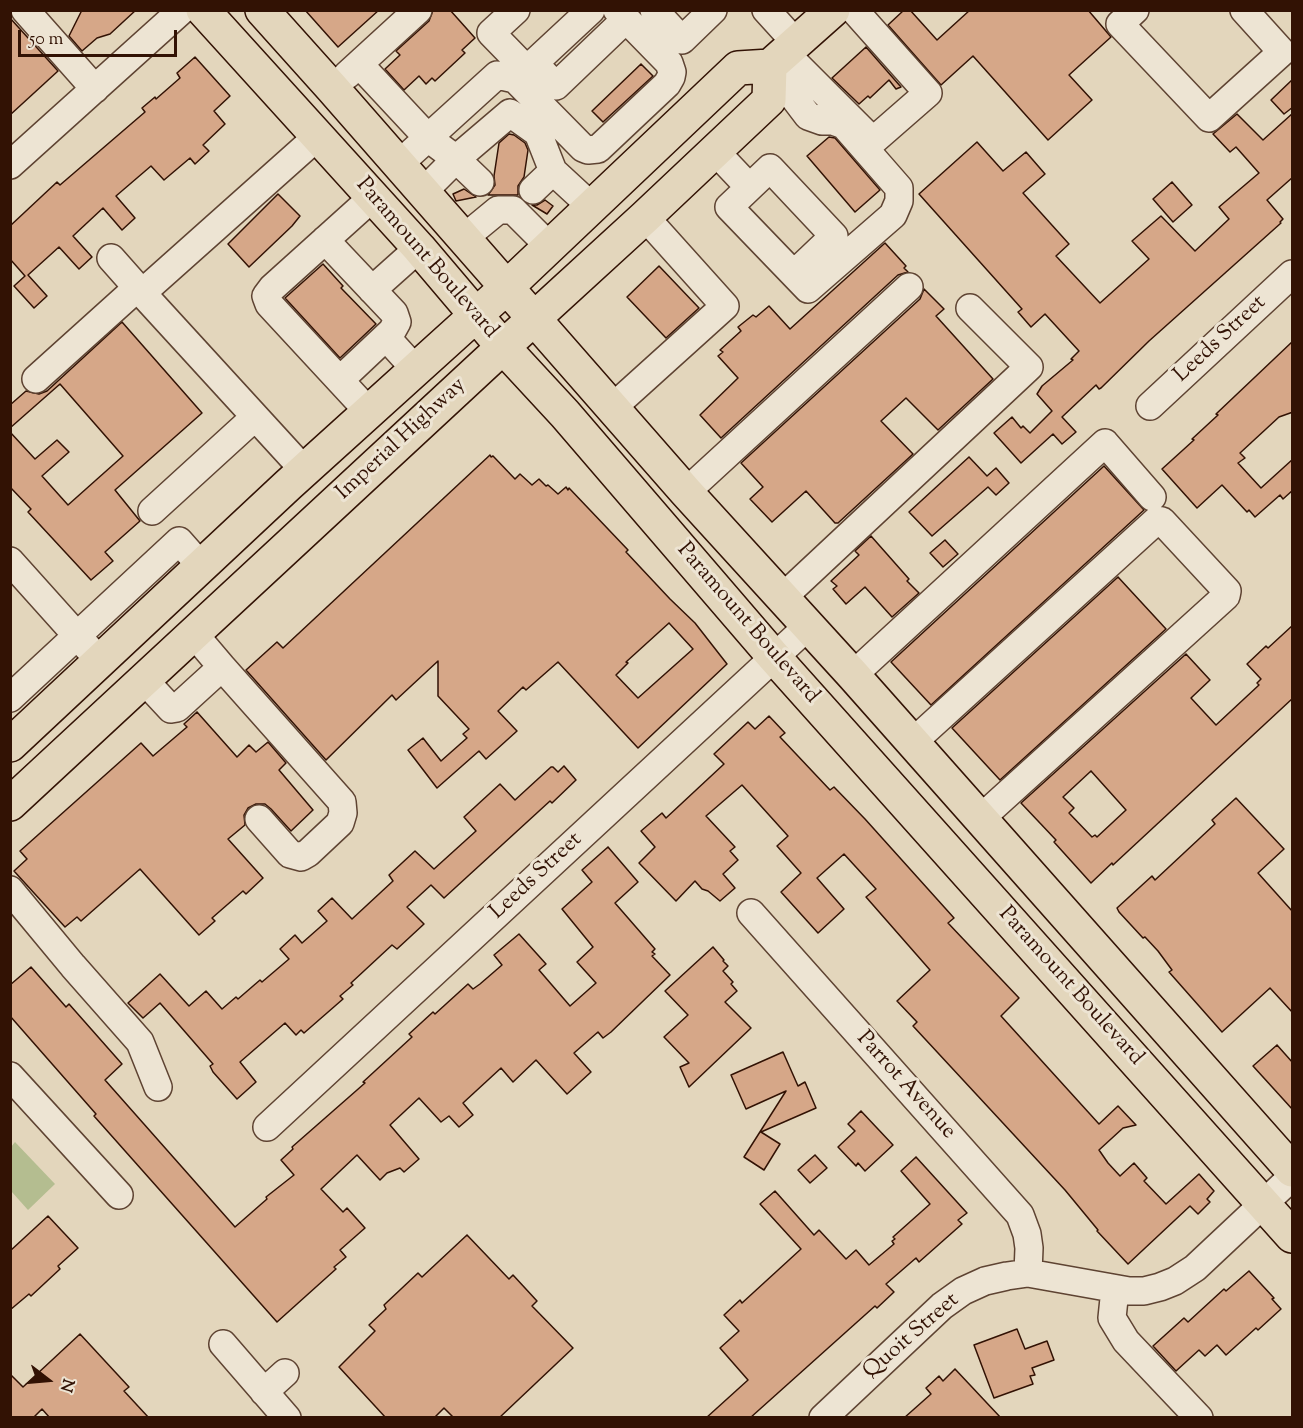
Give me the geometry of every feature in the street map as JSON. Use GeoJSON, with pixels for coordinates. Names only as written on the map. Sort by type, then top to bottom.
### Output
{"type":"FeatureCollection","features":[{"type":"Feature","properties":{"kind":"main road","name":"Paramount Boulevard"},"geometry":{"type":"LineString","coordinates":[[202,10],[419,248],[502,347],[565,414],[774,657],[1293,1236]]}},
{"type":"Feature","properties":{"kind":"main road","name":"Paramount Boulevard"},"geometry":{"type":"LineString","coordinates":[[262,10],[686,492],[913,742],[1293,1170]]}},
{"type":"Feature","properties":{"kind":"main road"},"geometry":{"type":"LineString","coordinates":[[784,54],[833,10]]}},
{"type":"Feature","properties":{"kind":"main road","name":"Imperial Highway"},"geometry":{"type":"LineString","coordinates":[[10,804],[769,100],[784,54]]}},
{"type":"Feature","properties":{"kind":"main road","name":"Imperial Highway"},"geometry":{"type":"LineString","coordinates":[[10,745],[304,470],[507,287],[738,68],[784,54]]}},
{"type":"Feature","properties":{"kind":"street"},"geometry":{"type":"LineString","coordinates":[[25,10],[95,88]]}},
{"type":"Feature","properties":{"kind":"street"},"geometry":{"type":"LineString","coordinates":[[10,165],[182,10]]}},
{"type":"Feature","properties":{"kind":"street"},"geometry":{"type":"LineString","coordinates":[[332,88],[418,10]]}},
{"type":"Feature","properties":{"kind":"street"},"geometry":{"type":"LineString","coordinates":[[399,164],[497,75],[526,71],[556,86],[621,15],[669,63],[671,77],[667,84],[598,148],[588,150],[583,148],[526,71],[491,33],[516,10]]}},
{"type":"Feature","properties":{"kind":"street"},"geometry":{"type":"LineString","coordinates":[[526,71],[591,10]]}},
{"type":"Feature","properties":{"kind":"street"},"geometry":{"type":"LineString","coordinates":[[654,10],[682,40],[713,10]]}},
{"type":"Feature","properties":{"kind":"street"},"geometry":{"type":"LineString","coordinates":[[766,10],[808,116],[844,125],[898,184],[900,193],[893,215],[808,289],[729,207],[770,168],[834,236],[794,274]]}},
{"type":"Feature","properties":{"kind":"street"},"geometry":{"type":"LineString","coordinates":[[784,54],[873,141],[928,93],[854,10]]}},
{"type":"Feature","properties":{"kind":"street"},"geometry":{"type":"LineString","coordinates":[[1135,10],[1120,24],[1209,118],[1282,51],[1244,10]]}},
{"type":"Feature","properties":{"kind":"street"},"geometry":{"type":"LineString","coordinates":[[359,64],[428,138],[506,198],[550,246]]}},
{"type":"Feature","properties":{"kind":"street"},"geometry":{"type":"LineString","coordinates":[[423,192],[456,159],[510,113],[538,133],[553,171],[592,207]]}},
{"type":"Feature","properties":{"kind":"street"},"geometry":{"type":"LineString","coordinates":[[36,379],[318,136]]}},
{"type":"Feature","properties":{"kind":"street"},"geometry":{"type":"LineString","coordinates":[[715,151],[749,188]]}},
{"type":"Feature","properties":{"kind":"street"},"geometry":{"type":"LineString","coordinates":[[464,238],[506,198],[553,171]]}},
{"type":"Feature","properties":{"kind":"street"},"geometry":{"type":"LineString","coordinates":[[369,412],[269,304],[266,296],[373,197]]}},
{"type":"Feature","properties":{"kind":"street"},"geometry":{"type":"LineString","coordinates":[[612,408],[725,306],[645,217]]}},
{"type":"Feature","properties":{"kind":"street"},"geometry":{"type":"LineString","coordinates":[[325,240],[394,313],[397,322],[392,331],[340,380]]}},
{"type":"Feature","properties":{"kind":"street"},"geometry":{"type":"LineString","coordinates":[[372,290],[419,248]]}},
{"type":"Feature","properties":{"kind":"street"},"geometry":{"type":"LineString","coordinates":[[111,258],[304,470]]}},
{"type":"Feature","properties":{"kind":"street","name":"Leeds Street"},"geometry":{"type":"LineString","coordinates":[[1150,406],[1293,274]]}},
{"type":"Feature","properties":{"kind":"street"},"geometry":{"type":"LineString","coordinates":[[686,492],[909,287]]}},
{"type":"Feature","properties":{"kind":"street"},"geometry":{"type":"LineString","coordinates":[[782,598],[1029,367],[970,308]]}},
{"type":"Feature","properties":{"kind":"street"},"geometry":{"type":"LineString","coordinates":[[386,337],[416,370]]}},
{"type":"Feature","properties":{"kind":"street"},"geometry":{"type":"LineString","coordinates":[[152,511],[255,417]]}},
{"type":"Feature","properties":{"kind":"street"},"geometry":{"type":"LineString","coordinates":[[853,675],[1105,443],[1152,497]]}},
{"type":"Feature","properties":{"kind":"street"},"geometry":{"type":"LineString","coordinates":[[913,742],[1156,520],[1162,520],[1227,591],[1226,596],[981,818]]}},
{"type":"Feature","properties":{"kind":"street"},"geometry":{"type":"LineString","coordinates":[[10,698],[179,541],[202,567]]}},
{"type":"Feature","properties":{"kind":"street"},"geometry":{"type":"LineString","coordinates":[[10,561],[100,661]]}},
{"type":"Feature","properties":{"kind":"street","name":"Leeds Street"},"geometry":{"type":"LineString","coordinates":[[267,1127],[808,626]]}},
{"type":"Feature","properties":{"kind":"street"},"geometry":{"type":"LineString","coordinates":[[194,634],[342,802],[343,813],[340,823],[301,857],[290,854],[259,819]]}},
{"type":"Feature","properties":{"kind":"street"},"geometry":{"type":"LineString","coordinates":[[144,680],[171,709],[177,708],[222,667]]}},
{"type":"Feature","properties":{"kind":"street"},"geometry":{"type":"LineString","coordinates":[[10,890],[73,966],[140,1041],[158,1088]]}},
{"type":"Feature","properties":{"kind":"street","name":"Parrot Avenue"},"geometry":{"type":"LineString","coordinates":[[751,913],[1020,1215],[1028,1240],[1029,1273]]}},
{"type":"Feature","properties":{"kind":"street"},"geometry":{"type":"LineString","coordinates":[[10,1076],[119,1195]]}},
{"type":"Feature","properties":{"kind":"street","name":"Quoit Street"},"geometry":{"type":"LineString","coordinates":[[823,1418],[942,1306],[963,1291],[985,1281],[1029,1273],[1115,1289],[1144,1291],[1160,1287],[1175,1281],[1195,1268],[1293,1177]]}},
{"type":"Feature","properties":{"kind":"street"},"geometry":{"type":"LineString","coordinates":[[1115,1289],[1112,1318],[1126,1341],[1199,1418]]}},
{"type":"Feature","properties":{"kind":"street"},"geometry":{"type":"LineString","coordinates":[[223,1344],[287,1418]]}},
{"type":"Feature","properties":{"kind":"street"},"geometry":{"type":"LineString","coordinates":[[264,1392],[285,1373]]}},
{"type":"Feature","properties":{"kind":"green space"},"geometry":{"type":"Polygon","coordinates":[[[15,1142],[55,1184],[28,1210],[11,1191],[11,1147],[15,1142]]]}},
{"type":"Feature","properties":{"kind":"building"},"geometry":{"type":"Polygon","coordinates":[[[82,10],[136,10],[110,34],[97,38],[82,51],[69,36],[82,10]]]}},
{"type":"Feature","properties":{"kind":"building"},"geometry":{"type":"Polygon","coordinates":[[[305,10],[379,10],[338,47],[305,10]]]}},
{"type":"Feature","properties":{"kind":"building"},"geometry":{"type":"Polygon","coordinates":[[[433,10],[450,10],[475,38],[462,50],[465,53],[435,81],[432,78],[426,84],[419,76],[404,90],[385,69],[400,55],[396,51],[429,21],[433,10]]]}},
{"type":"Feature","properties":{"kind":"building"},"geometry":{"type":"Polygon","coordinates":[[[904,10],[910,10],[937,40],[970,10],[1088,10],[1111,37],[1069,75],[1092,100],[1048,140],[973,56],[941,85],[888,25],[904,10]]]}},
{"type":"Feature","properties":{"kind":"building"},"geometry":{"type":"Polygon","coordinates":[[[10,18],[58,71],[10,115],[10,18]]]}},
{"type":"Feature","properties":{"kind":"building"},"geometry":{"type":"Polygon","coordinates":[[[866,47],[901,87],[896,89],[889,80],[870,98],[868,96],[859,104],[832,78],[866,47]]]}},
{"type":"Feature","properties":{"kind":"building"},"geometry":{"type":"Polygon","coordinates":[[[195,57],[230,96],[214,111],[225,124],[203,145],[209,151],[195,164],[190,158],[164,180],[151,166],[116,196],[135,218],[122,230],[103,208],[73,236],[92,257],[79,269],[59,247],[28,275],[47,296],[34,308],[14,286],[25,276],[10,259],[10,226],[57,182],[60,185],[145,112],[142,108],[180,78],[177,73],[195,57]]]}},
{"type":"Feature","properties":{"kind":"building"},"geometry":{"type":"Polygon","coordinates":[[[641,64],[653,76],[603,122],[592,111],[641,64]]]}},
{"type":"Feature","properties":{"kind":"building"},"geometry":{"type":"Polygon","coordinates":[[[1293,79],[1293,107],[1284,114],[1271,100],[1293,79]]]}},
{"type":"Feature","properties":{"kind":"building"},"geometry":{"type":"Polygon","coordinates":[[[1293,113],[1293,177],[1267,200],[1283,219],[1281,223],[1149,341],[1101,388],[1099,389],[1096,385],[1062,417],[1076,432],[1062,444],[1053,434],[1021,463],[994,433],[1012,417],[1021,428],[1023,426],[1030,433],[1052,411],[1037,394],[1042,386],[1073,360],[1071,359],[1079,351],[1045,314],[1031,327],[1018,312],[1022,309],[919,194],[977,142],[1003,171],[1026,152],[1045,174],[1023,193],[1069,244],[1056,256],[1100,303],[1149,259],[1132,241],[1161,216],[1195,251],[1229,219],[1219,207],[1259,173],[1236,147],[1230,152],[1213,134],[1237,114],[1263,140],[1293,113]]]}},
{"type":"Feature","properties":{"kind":"building"},"geometry":{"type":"Polygon","coordinates":[[[509,134],[525,143],[528,150],[524,177],[518,186],[518,195],[488,195],[495,185],[494,176],[499,143],[509,134]]]}},
{"type":"Feature","properties":{"kind":"building"},"geometry":{"type":"Polygon","coordinates":[[[829,137],[835,138],[880,190],[855,212],[807,156],[829,137]]]}},
{"type":"Feature","properties":{"kind":"building"},"geometry":{"type":"Polygon","coordinates":[[[1172,182],[1192,205],[1173,222],[1153,199],[1172,182]]]}},
{"type":"Feature","properties":{"kind":"building"},"geometry":{"type":"Polygon","coordinates":[[[464,189],[476,197],[456,201],[453,194],[464,189]]]}},
{"type":"Feature","properties":{"kind":"building"},"geometry":{"type":"Polygon","coordinates":[[[278,194],[300,216],[249,267],[228,244],[278,194]]]}},
{"type":"Feature","properties":{"kind":"building"},"geometry":{"type":"Polygon","coordinates":[[[545,200],[553,206],[547,214],[532,205],[545,200]]]}},
{"type":"Feature","properties":{"kind":"building"},"geometry":{"type":"Polygon","coordinates":[[[885,243],[906,266],[904,268],[908,272],[898,275],[721,438],[700,415],[738,378],[718,356],[723,352],[720,350],[741,331],[738,327],[753,315],[756,317],[769,306],[790,329],[885,243]]]}},
{"type":"Feature","properties":{"kind":"building"},"geometry":{"type":"Polygon","coordinates":[[[323,264],[343,286],[341,288],[376,324],[340,358],[285,298],[323,264]]]}},
{"type":"Feature","properties":{"kind":"building"},"geometry":{"type":"Polygon","coordinates":[[[659,266],[699,308],[666,338],[627,297],[659,266]]]}},
{"type":"Feature","properties":{"kind":"building"},"geometry":{"type":"Polygon","coordinates":[[[924,289],[944,309],[936,316],[993,379],[938,430],[906,398],[881,421],[913,454],[838,523],[835,523],[806,491],[772,522],[750,499],[763,487],[741,463],[920,299],[924,289]]]}},
{"type":"Feature","properties":{"kind":"building"},"geometry":{"type":"Polygon","coordinates":[[[122,322],[202,413],[115,490],[140,521],[105,552],[113,561],[91,580],[28,512],[31,509],[10,487],[10,432],[35,459],[57,440],[69,452],[42,476],[68,505],[123,456],[60,384],[10,428],[10,405],[26,391],[39,394],[47,391],[122,322]]]}},
{"type":"Feature","properties":{"kind":"building"},"geometry":{"type":"Polygon","coordinates":[[[1293,341],[1293,412],[1279,417],[1240,453],[1245,458],[1238,463],[1261,488],[1293,459],[1293,490],[1283,499],[1280,495],[1255,517],[1249,510],[1247,512],[1222,485],[1197,508],[1162,469],[1293,341]]]}},
{"type":"Feature","properties":{"kind":"building"},"geometry":{"type":"Polygon","coordinates":[[[490,455],[515,479],[520,474],[532,485],[539,479],[558,494],[566,487],[568,490],[569,488],[628,550],[626,552],[695,623],[727,664],[638,748],[558,662],[526,690],[523,687],[498,711],[517,731],[486,759],[479,751],[437,788],[408,750],[423,738],[441,761],[467,738],[463,734],[469,729],[438,696],[438,661],[396,700],[392,695],[326,760],[246,670],[277,642],[283,648],[490,455]],[[669,623],[626,662],[628,663],[616,675],[638,698],[693,649],[669,623]]]}},
{"type":"Feature","properties":{"kind":"building"},"geometry":{"type":"Polygon","coordinates":[[[969,457],[987,476],[996,468],[1009,483],[996,495],[988,487],[932,536],[909,512],[969,457]]]}},
{"type":"Feature","properties":{"kind":"building"},"geometry":{"type":"Polygon","coordinates":[[[1104,466],[1144,510],[931,705],[891,662],[1104,466]]]}},
{"type":"Feature","properties":{"kind":"building"},"geometry":{"type":"Polygon","coordinates":[[[871,536],[919,593],[892,617],[865,587],[846,604],[833,589],[837,586],[831,581],[859,555],[855,551],[871,536]]]}},
{"type":"Feature","properties":{"kind":"building"},"geometry":{"type":"Polygon","coordinates":[[[945,540],[958,554],[943,567],[930,553],[945,540]]]}},
{"type":"Feature","properties":{"kind":"building"},"geometry":{"type":"Polygon","coordinates":[[[1118,577],[1166,629],[1000,780],[952,728],[1118,577]]]}},
{"type":"Feature","properties":{"kind":"building"},"geometry":{"type":"Polygon","coordinates":[[[1293,625],[1293,698],[1091,883],[1054,842],[1056,840],[1021,803],[1186,654],[1210,680],[1191,698],[1216,725],[1259,685],[1257,683],[1261,679],[1247,664],[1266,646],[1268,648],[1293,625]],[[1091,771],[1063,797],[1074,808],[1069,813],[1092,837],[1095,835],[1097,837],[1126,810],[1091,771]]]}},
{"type":"Feature","properties":{"kind":"building"},"geometry":{"type":"Polygon","coordinates":[[[197,712],[237,757],[249,745],[256,752],[268,742],[286,763],[279,770],[313,810],[291,831],[265,804],[256,804],[248,808],[244,815],[245,825],[228,839],[263,878],[246,894],[243,891],[212,918],[215,921],[199,935],[140,869],[81,921],[77,917],[65,927],[14,871],[27,859],[20,851],[141,743],[153,756],[187,727],[184,724],[197,712]]]}},
{"type":"Feature","properties":{"kind":"building"},"geometry":{"type":"Polygon","coordinates":[[[769,716],[785,733],[780,737],[830,790],[834,787],[865,819],[954,918],[948,923],[1019,998],[1001,1016],[1099,1124],[1118,1106],[1136,1125],[1123,1128],[1099,1150],[1108,1163],[1120,1176],[1134,1163],[1147,1178],[1144,1181],[1166,1204],[1199,1174],[1214,1191],[1207,1199],[1210,1202],[1198,1214],[1190,1206],[1128,1264],[1097,1231],[1065,1190],[913,1026],[917,1022],[897,1001],[930,970],[866,897],[876,889],[844,854],[817,878],[844,909],[818,933],[781,892],[801,873],[777,846],[788,836],[742,785],[706,816],[735,847],[730,851],[738,860],[723,874],[735,888],[720,901],[702,889],[695,881],[676,901],[639,863],[655,847],[641,831],[662,813],[666,818],[724,764],[714,754],[748,722],[755,729],[769,716]]]}},
{"type":"Feature","properties":{"kind":"building"},"geometry":{"type":"Polygon","coordinates":[[[564,766],[576,780],[444,898],[431,885],[407,907],[424,924],[397,949],[392,945],[351,983],[353,985],[340,996],[343,999],[304,1033],[301,1030],[296,1035],[285,1023],[240,1062],[256,1082],[237,1099],[213,1072],[210,1066],[213,1064],[160,1003],[143,1018],[128,1003],[160,974],[189,1006],[206,991],[222,1009],[260,980],[262,982],[289,959],[280,949],[295,935],[302,943],[327,921],[318,911],[332,898],[352,919],[393,881],[389,875],[415,851],[434,869],[476,831],[464,817],[500,784],[515,800],[551,767],[558,772],[564,766]]]}},
{"type":"Feature","properties":{"kind":"building"},"geometry":{"type":"Polygon","coordinates":[[[1236,798],[1284,849],[1258,873],[1293,912],[1293,1013],[1270,988],[1222,1032],[1169,972],[1172,970],[1158,951],[1145,937],[1143,938],[1117,908],[1152,876],[1155,880],[1215,824],[1212,820],[1236,798]]]}},
{"type":"Feature","properties":{"kind":"building"},"geometry":{"type":"Polygon","coordinates":[[[608,847],[638,882],[615,903],[655,949],[652,952],[655,954],[652,956],[670,975],[611,1032],[603,1038],[598,1032],[574,1053],[591,1072],[567,1094],[536,1060],[513,1082],[501,1068],[463,1103],[473,1115],[459,1127],[449,1116],[441,1122],[419,1098],[390,1125],[419,1159],[404,1172],[400,1168],[387,1173],[380,1180],[357,1155],[321,1189],[343,1212],[347,1208],[365,1228],[340,1250],[346,1257],[334,1267],[336,1269],[277,1322],[94,1116],[96,1114],[10,1016],[10,985],[31,967],[66,1007],[69,1004],[122,1064],[105,1080],[235,1227],[267,1199],[266,1197],[294,1175],[281,1160],[293,1149],[292,1147],[365,1083],[363,1082],[412,1037],[409,1034],[433,1012],[435,1014],[468,984],[473,989],[502,965],[494,955],[519,934],[546,964],[539,970],[570,1006],[596,983],[577,962],[593,947],[562,909],[592,882],[582,870],[608,847]]]}},
{"type":"Feature","properties":{"kind":"building"},"geometry":{"type":"Polygon","coordinates":[[[713,947],[728,966],[723,971],[733,982],[731,984],[737,991],[725,1002],[751,1028],[689,1087],[680,1067],[689,1063],[664,1037],[688,1015],[665,991],[713,947]]]}},
{"type":"Feature","properties":{"kind":"building"},"geometry":{"type":"Polygon","coordinates":[[[1277,1045],[1293,1063],[1293,1110],[1253,1066],[1277,1045]]]}},
{"type":"Feature","properties":{"kind":"building"},"geometry":{"type":"Polygon","coordinates":[[[783,1052],[798,1086],[805,1082],[816,1108],[761,1132],[780,1144],[764,1170],[744,1157],[786,1091],[746,1109],[731,1075],[783,1052]]]}},
{"type":"Feature","properties":{"kind":"building"},"geometry":{"type":"Polygon","coordinates":[[[861,1111],[893,1145],[865,1171],[858,1163],[856,1166],[838,1147],[855,1131],[848,1124],[861,1111]]]}},
{"type":"Feature","properties":{"kind":"building"},"geometry":{"type":"Polygon","coordinates":[[[815,1155],[827,1168],[810,1183],[798,1170],[815,1155]]]}},
{"type":"Feature","properties":{"kind":"building"},"geometry":{"type":"Polygon","coordinates":[[[916,1157],[967,1213],[958,1220],[962,1224],[919,1262],[916,1258],[886,1284],[894,1292],[877,1308],[875,1306],[750,1418],[706,1418],[748,1380],[720,1348],[739,1331],[724,1315],[740,1300],[742,1303],[801,1249],[760,1204],[775,1191],[814,1235],[819,1230],[846,1259],[856,1250],[869,1265],[894,1244],[893,1237],[930,1204],[901,1171],[916,1157]]]}},
{"type":"Feature","properties":{"kind":"building"},"geometry":{"type":"Polygon","coordinates":[[[48,1216],[78,1248],[58,1266],[60,1269],[31,1296],[29,1294],[10,1310],[10,1251],[48,1216]]]}},
{"type":"Feature","properties":{"kind":"building"},"geometry":{"type":"Polygon","coordinates":[[[467,1235],[509,1279],[513,1275],[537,1301],[532,1306],[573,1348],[499,1418],[454,1418],[444,1408],[434,1418],[386,1418],[339,1367],[375,1331],[369,1325],[386,1309],[384,1305],[418,1273],[422,1277],[467,1235]]]}},
{"type":"Feature","properties":{"kind":"building"},"geometry":{"type":"Polygon","coordinates":[[[1249,1271],[1281,1309],[1226,1355],[1217,1345],[1205,1356],[1199,1350],[1176,1371],[1153,1346],[1184,1318],[1188,1322],[1224,1289],[1226,1291],[1249,1271]]]}},
{"type":"Feature","properties":{"kind":"building"},"geometry":{"type":"Polygon","coordinates":[[[1017,1329],[1025,1349],[1047,1341],[1054,1360],[1032,1368],[1035,1375],[1030,1376],[1033,1384],[994,1398],[974,1345],[1017,1329]]]}},
{"type":"Feature","properties":{"kind":"building"},"geometry":{"type":"Polygon","coordinates":[[[80,1334],[129,1387],[124,1391],[149,1418],[50,1418],[42,1409],[33,1418],[10,1418],[10,1374],[23,1387],[80,1334]]]}},
{"type":"Feature","properties":{"kind":"building"},"geometry":{"type":"Polygon","coordinates":[[[955,1369],[1001,1418],[904,1418],[931,1394],[926,1388],[939,1376],[943,1381],[955,1369]]]}}]}
